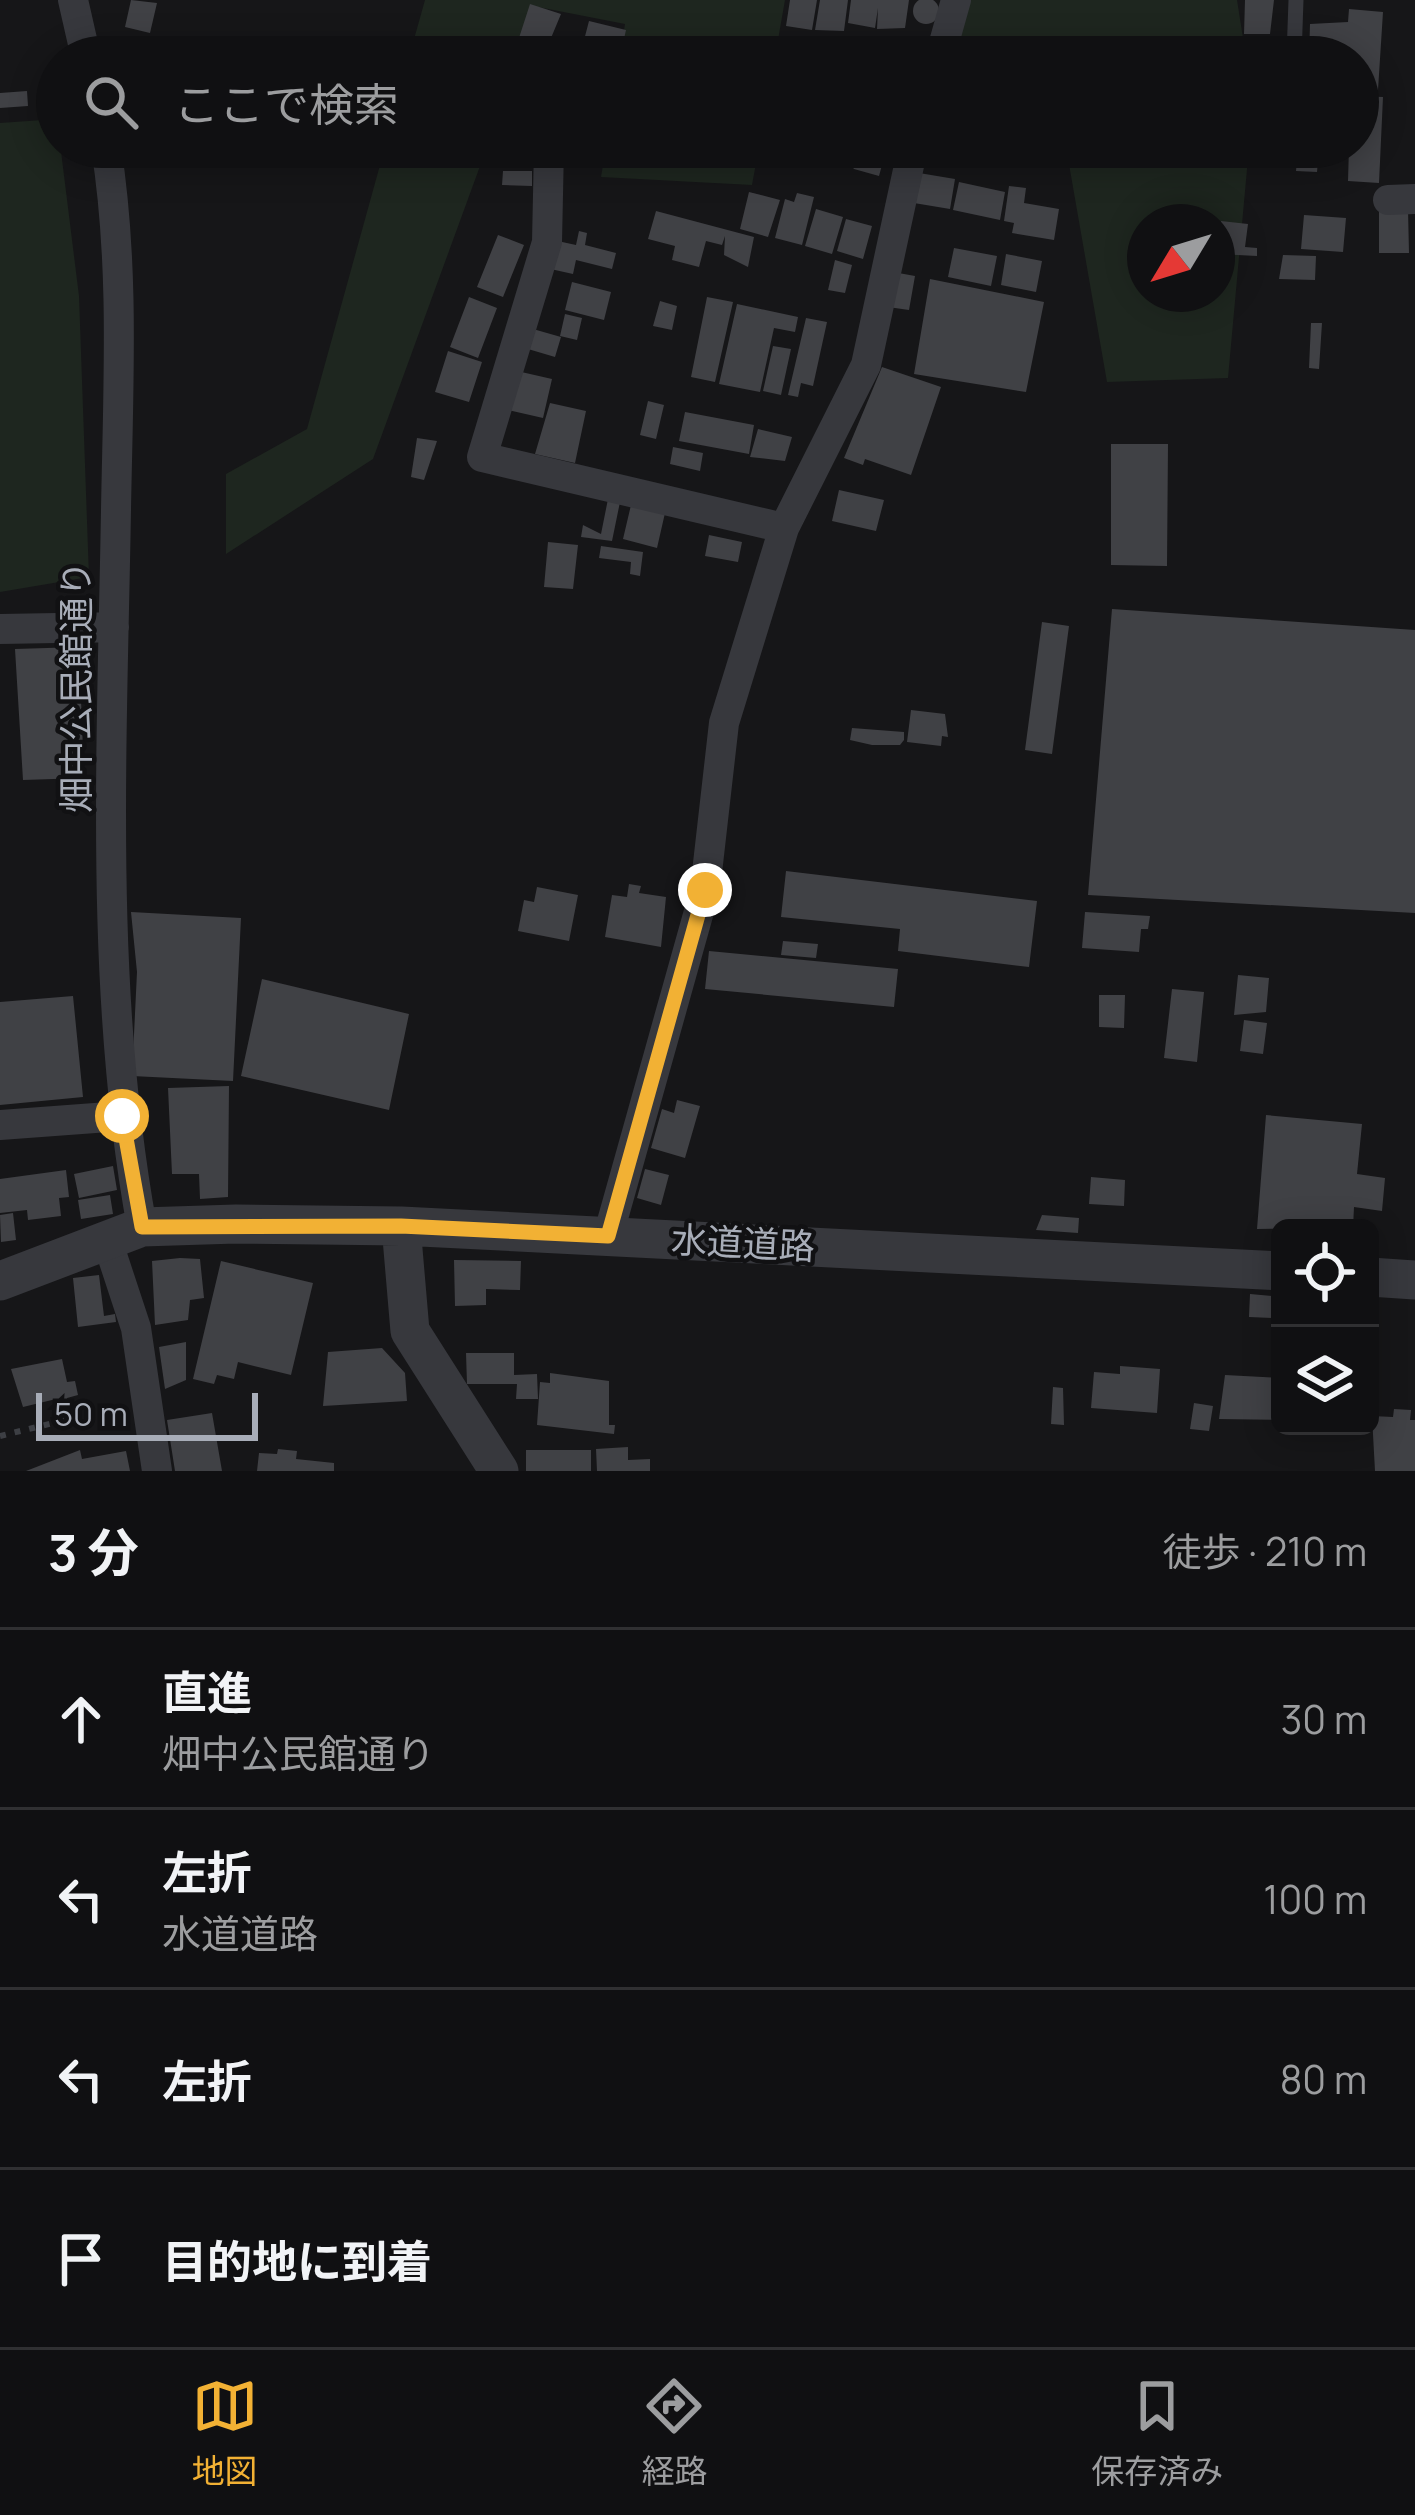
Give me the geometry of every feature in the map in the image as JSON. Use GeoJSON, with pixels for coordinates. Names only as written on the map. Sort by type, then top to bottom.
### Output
{"type":"FeatureCollection","features":[{"type":"Feature","properties":{"kind":"street"},"geometry":{"type":"LineString","coordinates":[[74,0],[82,36]]}},
{"type":"Feature","properties":{"kind":"street"},"geometry":{"type":"LineString","coordinates":[[946,36],[956,0]]}},
{"type":"Feature","properties":{"kind":"street","name":"畑中公民館通り"},"geometry":{"type":"LineString","coordinates":[[108,168],[120,280],[115,979],[125,1234],[157,1471]]}},
{"type":"Feature","properties":{"kind":"street"},"geometry":{"type":"LineString","coordinates":[[549,168],[547,242],[482,457],[784,528]]}},
{"type":"Feature","properties":{"kind":"street"},"geometry":{"type":"LineString","coordinates":[[608,1236],[705,890],[724,723],[784,528],[866,365],[908,168]]}},
{"type":"Feature","properties":{"kind":"street"},"geometry":{"type":"LineString","coordinates":[[0,628],[114,627]]}},
{"type":"Feature","properties":{"kind":"street"},"geometry":{"type":"LineString","coordinates":[[0,1125],[122,1116]]}},
{"type":"Feature","properties":{"kind":"street"},"geometry":{"type":"LineString","coordinates":[[401,1226],[410,1331],[499,1471]]}},
{"type":"Feature","properties":{"kind":"street","name":"水道道路"},"geometry":{"type":"LineString","coordinates":[[0,1281],[125,1234],[401,1226],[1271,1271]]}},
{"type":"Feature","properties":{"kind":"street"},"geometry":{"type":"LineString","coordinates":[[1379,1278],[1415,1280]]}},
{"type":"Feature","properties":{"kind":"lane"},"geometry":{"type":"LineString","coordinates":[[1295,36],[1296,0]]}},
{"type":"Feature","properties":{"kind":"path"},"geometry":{"type":"LineString","coordinates":[[0,1436],[147,1401]]}},
{"type":"Feature","properties":{"kind":"shaded area"},"geometry":{"type":"Polygon","coordinates":[[[425,0],[785,0],[779,36],[623,36],[625,24],[538,7],[527,36],[415,36],[425,0]]]}},
{"type":"Feature","properties":{"kind":"shaded area"},"geometry":{"type":"Polygon","coordinates":[[[967,0],[1237,0],[1243,36],[957,36],[967,0]]]}},
{"type":"Feature","properties":{"kind":"shaded area"},"geometry":{"type":"Polygon","coordinates":[[[36,120],[36,168],[63,168],[79,296],[89,577],[0,592],[0,123],[36,120]]]}},
{"type":"Feature","properties":{"kind":"shaded area"},"geometry":{"type":"Polygon","coordinates":[[[379,168],[479,168],[373,459],[226,554],[226,474],[307,429],[379,168]]]}},
{"type":"Feature","properties":{"kind":"shaded area"},"geometry":{"type":"Polygon","coordinates":[[[602,168],[755,168],[752,185],[601,177],[602,168]]]}},
{"type":"Feature","properties":{"kind":"shaded area"},"geometry":{"type":"Polygon","coordinates":[[[1070,168],[1247,168],[1235,301],[1235,204],[1127,204],[1127,312],[1234,312],[1228,378],[1107,382],[1070,168]]]}},
{"type":"Feature","properties":{"kind":"building"},"geometry":{"type":"Polygon","coordinates":[[[921,-1],[931,-1],[938,6],[938,16],[931,23],[921,23],[914,16],[914,6],[921,-1]]]}},
{"type":"Feature","properties":{"kind":"building"},"geometry":{"type":"Polygon","coordinates":[[[131,0],[157,3],[150,33],[125,27],[131,0]]]}},
{"type":"Feature","properties":{"kind":"building"},"geometry":{"type":"Polygon","coordinates":[[[790,0],[817,0],[812,30],[786,26],[790,0]]]}},
{"type":"Feature","properties":{"kind":"building"},"geometry":{"type":"Polygon","coordinates":[[[820,0],[848,0],[844,31],[815,30],[820,0]]]}},
{"type":"Feature","properties":{"kind":"building"},"geometry":{"type":"Polygon","coordinates":[[[851,0],[909,0],[905,28],[877,29],[878,8],[875,28],[848,23],[851,0]]]}},
{"type":"Feature","properties":{"kind":"building"},"geometry":{"type":"Polygon","coordinates":[[[1245,0],[1274,0],[1270,34],[1244,34],[1245,0]]]}},
{"type":"Feature","properties":{"kind":"building"},"geometry":{"type":"Polygon","coordinates":[[[530,4],[561,14],[552,36],[520,36],[530,4]]]}},
{"type":"Feature","properties":{"kind":"building"},"geometry":{"type":"Polygon","coordinates":[[[1349,9],[1383,12],[1379,74],[1379,36],[1310,36],[1310,24],[1348,22],[1349,9]]]}},
{"type":"Feature","properties":{"kind":"building"},"geometry":{"type":"Polygon","coordinates":[[[589,21],[626,30],[625,36],[585,36],[589,21]]]}},
{"type":"Feature","properties":{"kind":"building"},"geometry":{"type":"Polygon","coordinates":[[[27,91],[28,106],[0,108],[0,93],[27,91]]]}},
{"type":"Feature","properties":{"kind":"building"},"geometry":{"type":"Polygon","coordinates":[[[1379,97],[1383,97],[1379,183],[1348,181],[1348,168],[1379,168],[1379,97]]]}},
{"type":"Feature","properties":{"kind":"building"},"geometry":{"type":"Polygon","coordinates":[[[853,168],[881,168],[879,176],[853,168]]]}},
{"type":"Feature","properties":{"kind":"building"},"geometry":{"type":"Polygon","coordinates":[[[503,171],[532,171],[532,186],[502,185],[503,171]]]}},
{"type":"Feature","properties":{"kind":"building"},"geometry":{"type":"Polygon","coordinates":[[[907,171],[955,179],[950,209],[902,201],[907,171]]]}},
{"type":"Feature","properties":{"kind":"building"},"geometry":{"type":"Polygon","coordinates":[[[959,182],[1005,192],[1000,220],[953,210],[959,182]]]}},
{"type":"Feature","properties":{"kind":"building"},"geometry":{"type":"Polygon","coordinates":[[[1009,186],[1026,188],[1024,203],[1059,209],[1054,240],[1012,233],[1014,223],[1004,221],[1009,186]]]}},
{"type":"Feature","properties":{"kind":"building"},"geometry":{"type":"Polygon","coordinates":[[[749,192],[780,200],[768,237],[740,229],[749,192]]]}},
{"type":"Feature","properties":{"kind":"building"},"geometry":{"type":"Polygon","coordinates":[[[797,193],[814,197],[802,245],[775,238],[785,199],[794,202],[797,193]]]}},
{"type":"Feature","properties":{"kind":"building"},"geometry":{"type":"Polygon","coordinates":[[[816,209],[843,217],[832,254],[805,246],[816,209]]]}},
{"type":"Feature","properties":{"kind":"building"},"geometry":{"type":"Polygon","coordinates":[[[1379,209],[1408,209],[1409,253],[1379,253],[1379,209]]]}},
{"type":"Feature","properties":{"kind":"building"},"geometry":{"type":"Polygon","coordinates":[[[656,211],[754,237],[748,267],[724,255],[725,236],[722,245],[706,241],[699,267],[672,260],[675,246],[648,239],[656,211]]]}},
{"type":"Feature","properties":{"kind":"building"},"geometry":{"type":"Polygon","coordinates":[[[1304,215],[1346,218],[1343,252],[1301,249],[1304,215]]]}},
{"type":"Feature","properties":{"kind":"building"},"geometry":{"type":"Polygon","coordinates":[[[846,219],[872,226],[863,259],[837,251],[846,219]]]}},
{"type":"Feature","properties":{"kind":"building"},"geometry":{"type":"Polygon","coordinates":[[[1235,223],[1248,224],[1245,247],[1257,248],[1257,256],[1235,255],[1235,223]]]}},
{"type":"Feature","properties":{"kind":"building"},"geometry":{"type":"Polygon","coordinates":[[[579,231],[587,233],[585,245],[616,253],[612,269],[576,260],[573,274],[546,268],[553,240],[576,245],[579,231]]]}},
{"type":"Feature","properties":{"kind":"building"},"geometry":{"type":"Polygon","coordinates":[[[498,235],[524,245],[503,297],[477,287],[498,235]]]}},
{"type":"Feature","properties":{"kind":"building"},"geometry":{"type":"Polygon","coordinates":[[[954,248],[997,256],[991,286],[948,277],[954,248]]]}},
{"type":"Feature","properties":{"kind":"building"},"geometry":{"type":"Polygon","coordinates":[[[1006,254],[1042,261],[1036,292],[1001,285],[1006,254]]]}},
{"type":"Feature","properties":{"kind":"building"},"geometry":{"type":"Polygon","coordinates":[[[1283,255],[1316,256],[1315,280],[1279,279],[1283,255]]]}},
{"type":"Feature","properties":{"kind":"building"},"geometry":{"type":"Polygon","coordinates":[[[835,260],[852,265],[845,293],[828,290],[835,260]]]}},
{"type":"Feature","properties":{"kind":"building"},"geometry":{"type":"Polygon","coordinates":[[[893,272],[915,276],[909,310],[888,307],[893,272]]]}},
{"type":"Feature","properties":{"kind":"building"},"geometry":{"type":"Polygon","coordinates":[[[930,279],[1044,302],[1026,392],[914,374],[930,279]]]}},
{"type":"Feature","properties":{"kind":"building"},"geometry":{"type":"Polygon","coordinates":[[[572,282],[611,292],[604,320],[565,310],[572,282]]]}},
{"type":"Feature","properties":{"kind":"building"},"geometry":{"type":"Polygon","coordinates":[[[469,297],[497,308],[478,358],[450,347],[469,297]]]}},
{"type":"Feature","properties":{"kind":"building"},"geometry":{"type":"Polygon","coordinates":[[[707,297],[733,302],[715,382],[691,377],[707,297]]]}},
{"type":"Feature","properties":{"kind":"building"},"geometry":{"type":"Polygon","coordinates":[[[660,301],[677,306],[672,330],[653,326],[660,301]]]}},
{"type":"Feature","properties":{"kind":"building"},"geometry":{"type":"Polygon","coordinates":[[[737,304],[798,317],[795,332],[774,328],[760,392],[719,384],[737,304]]]}},
{"type":"Feature","properties":{"kind":"building"},"geometry":{"type":"Polygon","coordinates":[[[565,314],[582,318],[577,340],[560,336],[565,314]]]}},
{"type":"Feature","properties":{"kind":"building"},"geometry":{"type":"Polygon","coordinates":[[[806,318],[827,322],[813,386],[801,383],[798,397],[788,395],[806,318]]]}},
{"type":"Feature","properties":{"kind":"building"},"geometry":{"type":"Polygon","coordinates":[[[1311,323],[1322,323],[1319,369],[1309,368],[1311,323]]]}},
{"type":"Feature","properties":{"kind":"building"},"geometry":{"type":"Polygon","coordinates":[[[533,329],[561,337],[555,357],[528,349],[533,329]]]}},
{"type":"Feature","properties":{"kind":"building"},"geometry":{"type":"Polygon","coordinates":[[[773,346],[791,349],[781,395],[763,391],[773,346]]]}},
{"type":"Feature","properties":{"kind":"building"},"geometry":{"type":"Polygon","coordinates":[[[448,351],[482,362],[469,402],[435,392],[448,351]]]}},
{"type":"Feature","properties":{"kind":"building"},"geometry":{"type":"Polygon","coordinates":[[[882,367],[941,387],[911,475],[865,459],[863,465],[844,458],[882,367]]]}},
{"type":"Feature","properties":{"kind":"building"},"geometry":{"type":"Polygon","coordinates":[[[517,371],[552,379],[543,418],[508,410],[517,371]]]}},
{"type":"Feature","properties":{"kind":"building"},"geometry":{"type":"Polygon","coordinates":[[[648,401],[664,405],[656,439],[640,435],[648,401]]]}},
{"type":"Feature","properties":{"kind":"building"},"geometry":{"type":"Polygon","coordinates":[[[550,403],[586,411],[575,463],[535,454],[550,403]]]}},
{"type":"Feature","properties":{"kind":"building"},"geometry":{"type":"Polygon","coordinates":[[[685,412],[754,425],[749,454],[679,441],[685,412]]]}},
{"type":"Feature","properties":{"kind":"building"},"geometry":{"type":"Polygon","coordinates":[[[758,429],[792,437],[785,461],[750,457],[758,429]]]}},
{"type":"Feature","properties":{"kind":"building"},"geometry":{"type":"Polygon","coordinates":[[[417,438],[437,441],[424,480],[411,477],[417,438]]]}},
{"type":"Feature","properties":{"kind":"building"},"geometry":{"type":"Polygon","coordinates":[[[1111,444],[1168,444],[1167,566],[1111,565],[1111,444]]]}},
{"type":"Feature","properties":{"kind":"building"},"geometry":{"type":"Polygon","coordinates":[[[673,447],[703,453],[700,471],[670,464],[673,447]]]}},
{"type":"Feature","properties":{"kind":"building"},"geometry":{"type":"Polygon","coordinates":[[[839,490],[884,500],[876,531],[832,521],[839,490]]]}},
{"type":"Feature","properties":{"kind":"building"},"geometry":{"type":"Polygon","coordinates":[[[608,499],[620,502],[612,541],[581,537],[583,525],[601,534],[608,499]]]}},
{"type":"Feature","properties":{"kind":"building"},"geometry":{"type":"Polygon","coordinates":[[[631,505],[665,513],[657,548],[623,539],[631,505]]]}},
{"type":"Feature","properties":{"kind":"building"},"geometry":{"type":"Polygon","coordinates":[[[709,535],[742,542],[738,562],[705,556],[709,535]]]}},
{"type":"Feature","properties":{"kind":"building"},"geometry":{"type":"Polygon","coordinates":[[[548,542],[578,545],[573,589],[544,587],[548,542]]]}},
{"type":"Feature","properties":{"kind":"building"},"geometry":{"type":"Polygon","coordinates":[[[601,546],[643,552],[640,576],[630,574],[631,562],[599,558],[601,546]]]}},
{"type":"Feature","properties":{"kind":"building"},"geometry":{"type":"Polygon","coordinates":[[[1112,609],[1415,630],[1415,913],[1088,895],[1112,609]]]}},
{"type":"Feature","properties":{"kind":"building"},"geometry":{"type":"Polygon","coordinates":[[[1042,622],[1069,626],[1052,754],[1025,750],[1042,622]]]}},
{"type":"Feature","properties":{"kind":"building"},"geometry":{"type":"Polygon","coordinates":[[[79,647],[84,778],[23,780],[15,649],[79,647]]]}},
{"type":"Feature","properties":{"kind":"building"},"geometry":{"type":"Polygon","coordinates":[[[911,710],[945,714],[948,737],[942,736],[941,746],[907,742],[911,710]]]}},
{"type":"Feature","properties":{"kind":"building"},"geometry":{"type":"Polygon","coordinates":[[[852,728],[904,732],[904,740],[900,745],[872,745],[850,740],[852,728]]]}},
{"type":"Feature","properties":{"kind":"building"},"geometry":{"type":"Polygon","coordinates":[[[786,871],[1037,901],[1029,967],[898,951],[900,929],[781,917],[786,871]]]}},
{"type":"Feature","properties":{"kind":"building"},"geometry":{"type":"Polygon","coordinates":[[[629,884],[641,886],[639,893],[666,897],[661,947],[605,937],[612,895],[627,897],[629,884]]]}},
{"type":"Feature","properties":{"kind":"building"},"geometry":{"type":"Polygon","coordinates":[[[537,887],[578,895],[569,941],[518,931],[524,900],[534,902],[537,887]]]}},
{"type":"Feature","properties":{"kind":"building"},"geometry":{"type":"Polygon","coordinates":[[[131,912],[241,918],[233,1081],[132,1076],[137,972],[131,912]]]}},
{"type":"Feature","properties":{"kind":"building"},"geometry":{"type":"Polygon","coordinates":[[[1085,912],[1150,916],[1148,929],[1141,929],[1139,952],[1082,948],[1085,912]]]}},
{"type":"Feature","properties":{"kind":"building"},"geometry":{"type":"Polygon","coordinates":[[[783,941],[818,944],[816,958],[781,955],[783,941]]]}},
{"type":"Feature","properties":{"kind":"building"},"geometry":{"type":"Polygon","coordinates":[[[709,951],[898,969],[894,1007],[705,989],[709,951]]]}},
{"type":"Feature","properties":{"kind":"building"},"geometry":{"type":"Polygon","coordinates":[[[1238,975],[1269,978],[1266,1012],[1234,1015],[1238,975]]]}},
{"type":"Feature","properties":{"kind":"building"},"geometry":{"type":"Polygon","coordinates":[[[262,979],[409,1014],[389,1110],[241,1076],[262,979]]]}},
{"type":"Feature","properties":{"kind":"building"},"geometry":{"type":"Polygon","coordinates":[[[1172,989],[1204,992],[1197,1062],[1164,1058],[1172,989]]]}},
{"type":"Feature","properties":{"kind":"building"},"geometry":{"type":"Polygon","coordinates":[[[1099,995],[1125,995],[1124,1028],[1099,1027],[1099,995]]]}},
{"type":"Feature","properties":{"kind":"building"},"geometry":{"type":"Polygon","coordinates":[[[73,996],[83,1097],[0,1105],[0,1002],[73,996]]]}},
{"type":"Feature","properties":{"kind":"building"},"geometry":{"type":"Polygon","coordinates":[[[1244,1020],[1267,1023],[1263,1054],[1240,1051],[1244,1020]]]}},
{"type":"Feature","properties":{"kind":"building"},"geometry":{"type":"Polygon","coordinates":[[[229,1086],[228,1197],[200,1199],[199,1174],[172,1174],[168,1088],[229,1086]]]}},
{"type":"Feature","properties":{"kind":"building"},"geometry":{"type":"Polygon","coordinates":[[[677,1100],[700,1106],[685,1158],[651,1148],[662,1109],[674,1113],[677,1100]]]}},
{"type":"Feature","properties":{"kind":"building"},"geometry":{"type":"Polygon","coordinates":[[[1266,1115],[1362,1124],[1357,1174],[1385,1178],[1382,1211],[1354,1207],[1353,1219],[1271,1219],[1271,1229],[1257,1229],[1266,1115]]]}},
{"type":"Feature","properties":{"kind":"building"},"geometry":{"type":"Polygon","coordinates":[[[113,1166],[117,1190],[79,1198],[74,1174],[113,1166]]]}},
{"type":"Feature","properties":{"kind":"building"},"geometry":{"type":"Polygon","coordinates":[[[645,1169],[669,1175],[661,1205],[637,1198],[645,1169]]]}},
{"type":"Feature","properties":{"kind":"building"},"geometry":{"type":"Polygon","coordinates":[[[66,1170],[69,1197],[59,1198],[61,1216],[28,1220],[27,1210],[0,1213],[0,1179],[66,1170]]]}},
{"type":"Feature","properties":{"kind":"building"},"geometry":{"type":"Polygon","coordinates":[[[1091,1177],[1125,1180],[1124,1206],[1089,1204],[1091,1177]]]}},
{"type":"Feature","properties":{"kind":"building"},"geometry":{"type":"Polygon","coordinates":[[[110,1195],[113,1214],[81,1219],[78,1200],[110,1195]]]}},
{"type":"Feature","properties":{"kind":"building"},"geometry":{"type":"Polygon","coordinates":[[[13,1213],[16,1240],[1,1242],[0,1215],[13,1213]]]}},
{"type":"Feature","properties":{"kind":"building"},"geometry":{"type":"Polygon","coordinates":[[[1042,1215],[1079,1218],[1078,1233],[1036,1230],[1042,1215]]]}},
{"type":"Feature","properties":{"kind":"building"},"geometry":{"type":"Polygon","coordinates":[[[200,1259],[204,1298],[190,1300],[188,1320],[155,1325],[152,1261],[200,1259]]]}},
{"type":"Feature","properties":{"kind":"building"},"geometry":{"type":"Polygon","coordinates":[[[454,1260],[521,1261],[520,1290],[486,1289],[486,1305],[455,1306],[454,1260]]]}},
{"type":"Feature","properties":{"kind":"building"},"geometry":{"type":"Polygon","coordinates":[[[221,1261],[313,1283],[291,1375],[238,1362],[234,1379],[217,1375],[214,1384],[193,1379],[221,1261]]]}},
{"type":"Feature","properties":{"kind":"building"},"geometry":{"type":"Polygon","coordinates":[[[99,1275],[104,1316],[115,1314],[116,1322],[78,1327],[73,1278],[99,1275]]]}},
{"type":"Feature","properties":{"kind":"building"},"geometry":{"type":"Polygon","coordinates":[[[1250,1294],[1271,1296],[1271,1318],[1249,1317],[1250,1294]]]}},
{"type":"Feature","properties":{"kind":"building"},"geometry":{"type":"Polygon","coordinates":[[[186,1342],[186,1380],[165,1389],[159,1347],[186,1342]]]}},
{"type":"Feature","properties":{"kind":"building"},"geometry":{"type":"Polygon","coordinates":[[[382,1348],[405,1373],[407,1401],[323,1406],[328,1352],[382,1348]]]}},
{"type":"Feature","properties":{"kind":"building"},"geometry":{"type":"Polygon","coordinates":[[[466,1353],[514,1353],[514,1375],[537,1374],[538,1399],[516,1399],[517,1384],[467,1384],[466,1353]]]}},
{"type":"Feature","properties":{"kind":"building"},"geometry":{"type":"Polygon","coordinates":[[[62,1359],[67,1382],[75,1381],[78,1395],[67,1398],[68,1405],[57,1407],[56,1399],[23,1407],[11,1369],[62,1359]]]}},
{"type":"Feature","properties":{"kind":"building"},"geometry":{"type":"Polygon","coordinates":[[[1120,1366],[1160,1369],[1157,1413],[1091,1408],[1094,1372],[1120,1374],[1120,1366]]]}},
{"type":"Feature","properties":{"kind":"building"},"geometry":{"type":"Polygon","coordinates":[[[550,1373],[609,1381],[609,1425],[615,1425],[614,1434],[537,1425],[540,1382],[550,1383],[550,1373]]]}},
{"type":"Feature","properties":{"kind":"building"},"geometry":{"type":"Polygon","coordinates":[[[1225,1375],[1271,1378],[1271,1420],[1219,1419],[1225,1375]]]}},
{"type":"Feature","properties":{"kind":"building"},"geometry":{"type":"Polygon","coordinates":[[[1053,1387],[1063,1388],[1064,1425],[1051,1424],[1053,1387]]]}},
{"type":"Feature","properties":{"kind":"building"},"geometry":{"type":"Polygon","coordinates":[[[1194,1403],[1213,1406],[1209,1431],[1190,1429],[1194,1403]]]}},
{"type":"Feature","properties":{"kind":"building"},"geometry":{"type":"Polygon","coordinates":[[[1394,1409],[1411,1410],[1415,1471],[1375,1471],[1373,1435],[1379,1435],[1379,1416],[1393,1417],[1394,1409]]]}},
{"type":"Feature","properties":{"kind":"building"},"geometry":{"type":"Polygon","coordinates":[[[212,1413],[222,1471],[175,1471],[167,1420],[212,1413]]]}},
{"type":"Feature","properties":{"kind":"building"},"geometry":{"type":"Polygon","coordinates":[[[628,1447],[628,1460],[650,1459],[650,1471],[597,1471],[596,1449],[628,1447]]]}},
{"type":"Feature","properties":{"kind":"building"},"geometry":{"type":"Polygon","coordinates":[[[278,1449],[297,1451],[296,1459],[334,1463],[334,1471],[257,1471],[259,1453],[277,1454],[278,1449]]]}},
{"type":"Feature","properties":{"kind":"building"},"geometry":{"type":"Polygon","coordinates":[[[80,1450],[82,1459],[126,1451],[130,1471],[26,1471],[80,1450]]]}},
{"type":"Feature","properties":{"kind":"building"},"geometry":{"type":"Polygon","coordinates":[[[526,1450],[591,1450],[591,1471],[526,1471],[526,1450]]]}},
{"type":"Feature","properties":{"kind":"route"},"geometry":{"type":"LineString","coordinates":[[122,1116],[142,1227],[236,1223],[401,1226],[608,1236],[705,890]]}}]}
